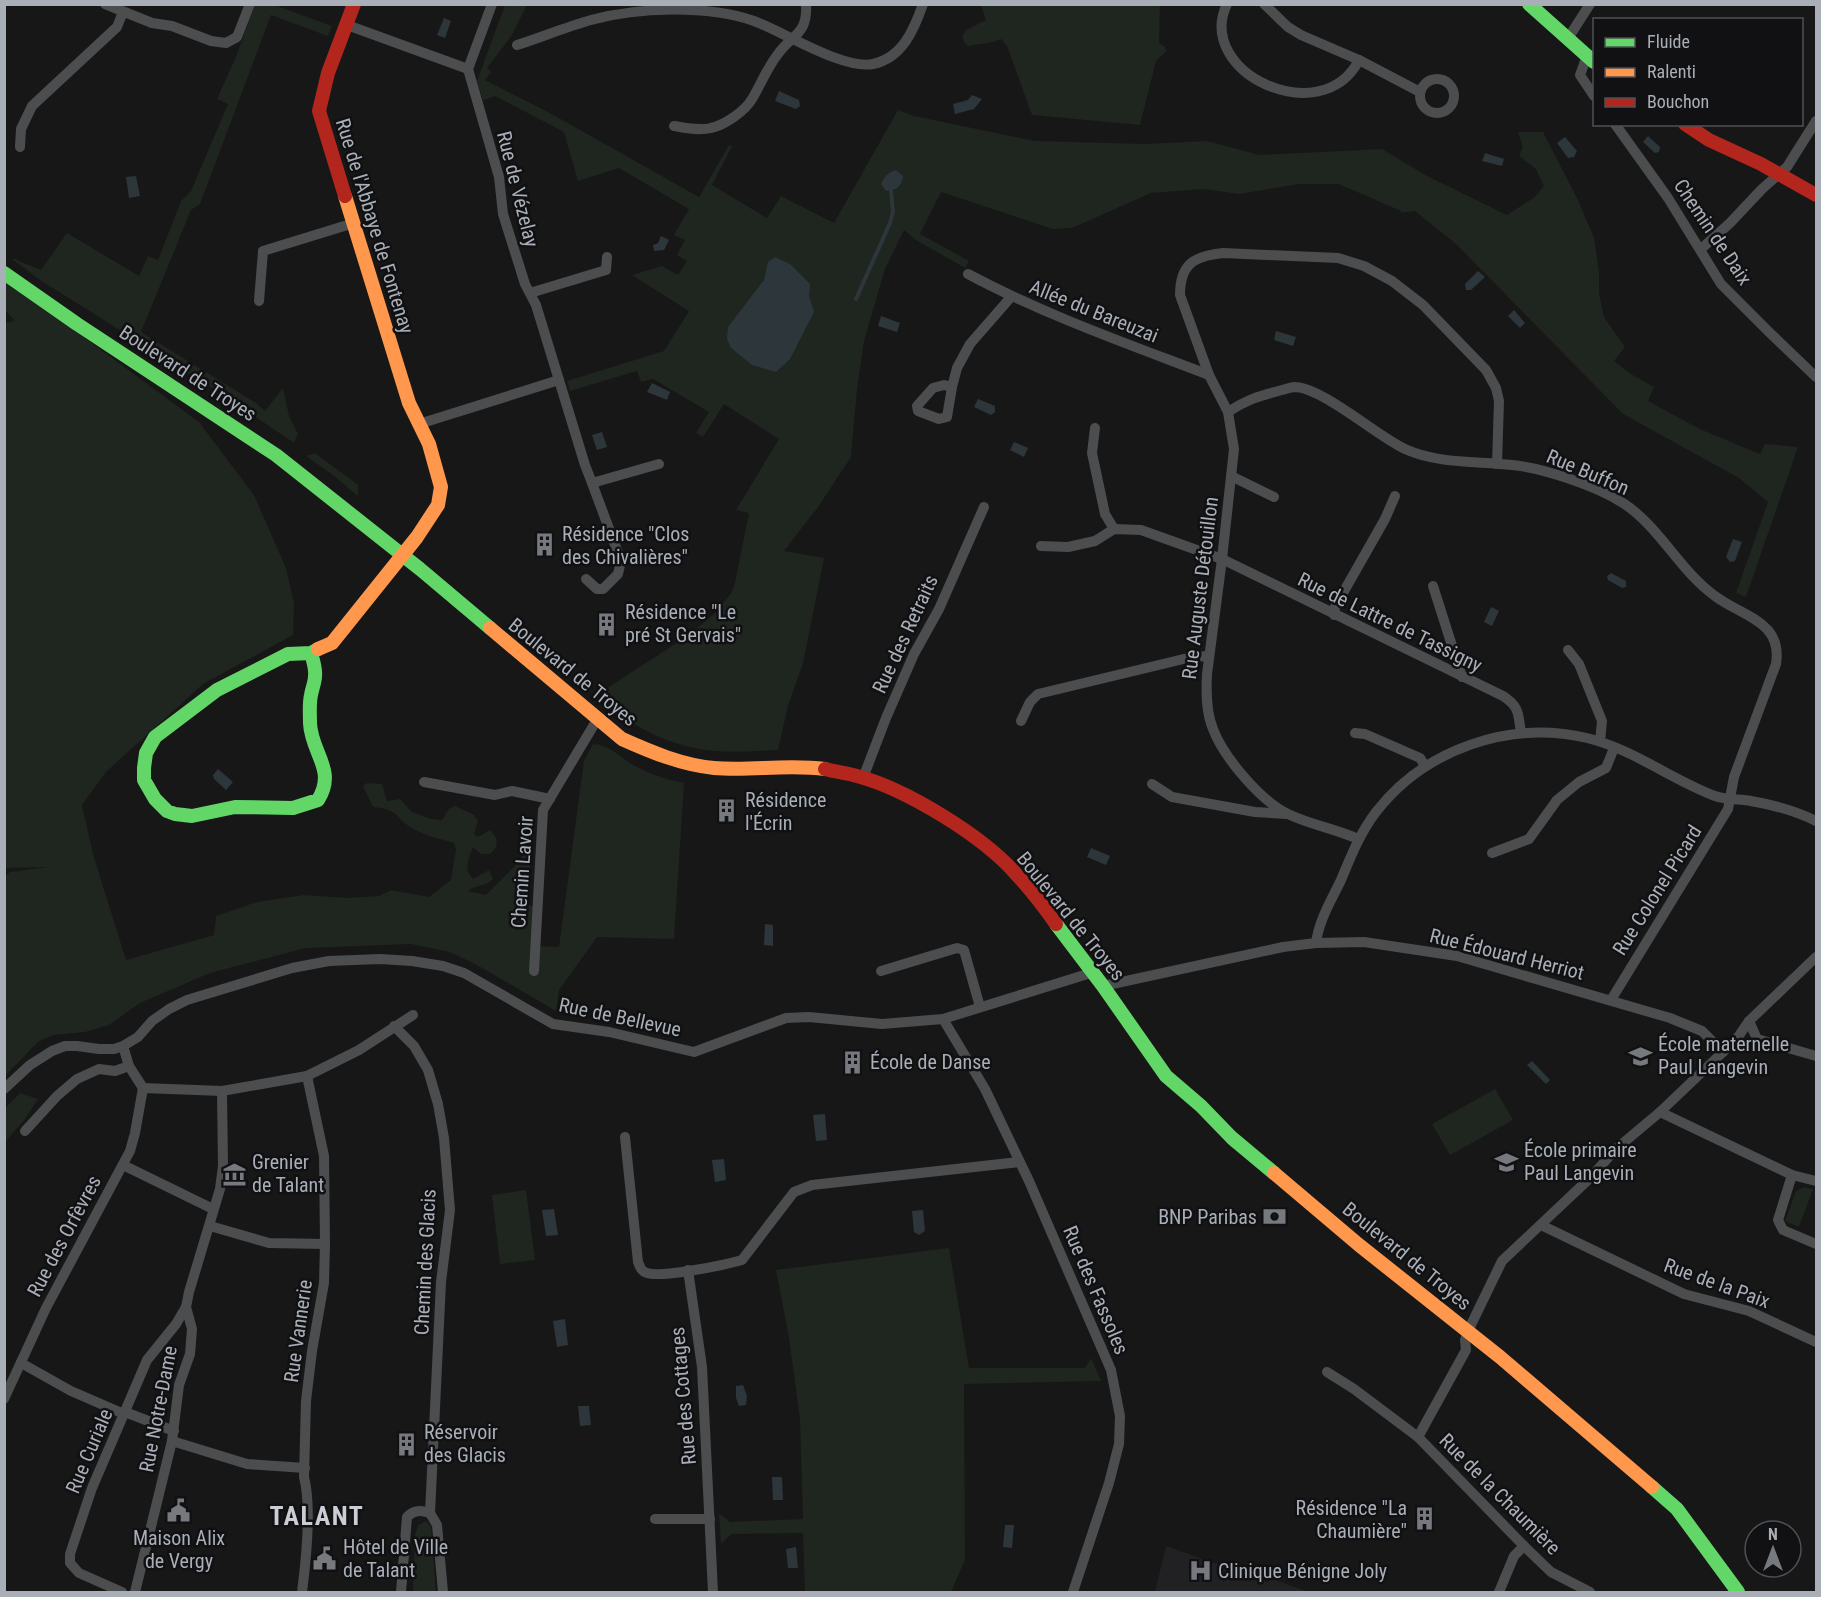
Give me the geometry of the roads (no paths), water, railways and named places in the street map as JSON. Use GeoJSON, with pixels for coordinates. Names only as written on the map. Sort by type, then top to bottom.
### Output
{"type":"FeatureCollection","features":[{"type":"Feature","properties":{"kind":"main road","name":"Rue de l'Abbaye de Fontenay"},"geometry":{"type":"LineString","coordinates":[[311,653],[332,643],[430,520],[440,500],[440,482],[429,444],[409,404],[320,111],[320,100],[354,4]]}},
{"type":"Feature","properties":{"kind":"main road"},"geometry":{"type":"LineString","coordinates":[[1529,4],[1591,59]]}},
{"type":"Feature","properties":{"kind":"main road"},"geometry":{"type":"LineString","coordinates":[[1687,126],[1709,140],[1761,164],[1816,195]]}},
{"type":"Feature","properties":{"kind":"main road","name":"Boulevard de Troyes"},"geometry":{"type":"LineString","coordinates":[[4,273],[276,455],[402,555],[622,739],[634,746],[686,763],[715,768],[824,769],[863,778],[940,814],[982,843],[1015,872],[1094,972],[1166,1076],[1241,1145],[1359,1245],[1468,1331],[1677,1509],[1738,1593]]}},
{"type":"Feature","properties":{"kind":"main road"},"geometry":{"type":"LineString","coordinates":[[311,653],[316,674],[310,697],[310,726],[326,773],[318,800],[300,807],[235,807],[184,816],[167,811],[154,799],[147,788],[144,768],[148,748],[155,737],[217,690],[288,654],[311,653]]}},
{"type":"Feature","properties":{"kind":"street"},"geometry":{"type":"LineString","coordinates":[[105,4],[152,23],[172,26],[211,41],[226,43],[237,37],[250,4]]}},
{"type":"Feature","properties":{"kind":"street"},"geometry":{"type":"LineString","coordinates":[[347,25],[468,69],[492,4]]}},
{"type":"Feature","properties":{"kind":"street"},"geometry":{"type":"LineString","coordinates":[[674,126],[693,130],[712,128],[734,117],[751,102],[778,54],[794,39],[805,22],[806,4]]}},
{"type":"Feature","properties":{"kind":"street"},"geometry":{"type":"LineString","coordinates":[[518,45],[608,16],[663,7],[753,21],[847,62],[873,64],[892,56],[902,47],[913,31],[923,4]]}},
{"type":"Feature","properties":{"kind":"street"},"geometry":{"type":"LineString","coordinates":[[1227,4],[1221,22],[1227,47],[1240,67],[1262,84],[1293,93],[1326,88],[1346,78],[1359,60]]}},
{"type":"Feature","properties":{"kind":"street"},"geometry":{"type":"LineString","coordinates":[[1264,4],[1288,27],[1301,35],[1359,60],[1420,92]]}},
{"type":"Feature","properties":{"kind":"street"},"geometry":{"type":"LineString","coordinates":[[1567,40],[1590,4]]}},
{"type":"Feature","properties":{"kind":"street"},"geometry":{"type":"LineString","coordinates":[[20,147],[21,129],[32,106],[117,27],[123,12]]}},
{"type":"Feature","properties":{"kind":"street"},"geometry":{"type":"LineString","coordinates":[[1591,59],[1580,75],[1593,94]]}},
{"type":"Feature","properties":{"kind":"street","name":"Rue de Vézelay"},"geometry":{"type":"LineString","coordinates":[[468,69],[499,177],[503,214],[525,284],[536,304],[592,483],[621,561],[618,574],[603,589],[597,589],[586,579]]}},
{"type":"Feature","properties":{"kind":"street"},"geometry":{"type":"LineString","coordinates":[[1701,249],[1787,167],[1816,121]]}},
{"type":"Feature","properties":{"kind":"street","name":"Chemin de Daix"},"geometry":{"type":"LineString","coordinates":[[1616,126],[1668,198],[1726,289],[1816,377]]}},
{"type":"Feature","properties":{"kind":"street"},"geometry":{"type":"LineString","coordinates":[[259,301],[263,251],[354,223]]}},
{"type":"Feature","properties":{"kind":"street","name":"Rue Auguste Détouillon"},"geometry":{"type":"LineString","coordinates":[[1358,839],[1287,814],[1251,784],[1230,760],[1212,728],[1207,703],[1207,675],[1234,449],[1228,412],[1209,375],[1180,295],[1180,284],[1184,272],[1196,258],[1223,254],[1338,258],[1364,266],[1392,281],[1423,305],[1486,370],[1496,388],[1499,401],[1497,464]]}},
{"type":"Feature","properties":{"kind":"street"},"geometry":{"type":"LineString","coordinates":[[530,293],[606,270],[608,257]]}},
{"type":"Feature","properties":{"kind":"street","name":"Allée du Bareuzai"},"geometry":{"type":"LineString","coordinates":[[968,274],[1011,297],[1209,375]]}},
{"type":"Feature","properties":{"kind":"street"},"geometry":{"type":"LineString","coordinates":[[952,387],[957,368],[970,344],[1005,307],[1011,297]]}},
{"type":"Feature","properties":{"kind":"street"},"geometry":{"type":"LineString","coordinates":[[419,423],[559,380]]}},
{"type":"Feature","properties":{"kind":"street","name":"Rue Buffon"},"geometry":{"type":"LineString","coordinates":[[1228,412],[1248,399],[1295,387],[1315,393],[1405,449],[1468,463],[1535,468],[1622,503],[1649,524],[1702,586],[1715,597],[1762,623],[1769,632],[1776,649],[1776,664],[1734,777],[1731,798]]}},
{"type":"Feature","properties":{"kind":"street"},"geometry":{"type":"LineString","coordinates":[[1041,546],[1068,547],[1095,541],[1114,529],[1105,514],[1092,453],[1095,428]]}},
{"type":"Feature","properties":{"kind":"street"},"geometry":{"type":"LineString","coordinates":[[592,483],[658,464]]}},
{"type":"Feature","properties":{"kind":"street","name":"Rue Auguste Détouillon"},"geometry":{"type":"LineString","coordinates":[[1231,476],[1274,497]]}},
{"type":"Feature","properties":{"kind":"street"},"geometry":{"type":"LineString","coordinates":[[1334,615],[1335,607],[1385,519],[1395,496]]}},
{"type":"Feature","properties":{"kind":"street","name":"Rue des Retraits"},"geometry":{"type":"LineString","coordinates":[[863,778],[908,668],[939,609],[984,507]]}},
{"type":"Feature","properties":{"kind":"street","name":"Rue de Lattre de Tassigny"},"geometry":{"type":"LineString","coordinates":[[1114,529],[1142,530],[1222,559],[1462,677],[1513,703],[1517,708],[1521,733]]}},
{"type":"Feature","properties":{"kind":"street"},"geometry":{"type":"LineString","coordinates":[[1433,586],[1462,677]]}},
{"type":"Feature","properties":{"kind":"street"},"geometry":{"type":"LineString","coordinates":[[1568,650],[1579,664],[1602,721],[1600,741]]}},
{"type":"Feature","properties":{"kind":"street"},"geometry":{"type":"LineString","coordinates":[[1021,721],[1030,702],[1038,694],[1192,657],[1209,657]]}},
{"type":"Feature","properties":{"kind":"street","name":"Chemin Lavoir"},"geometry":{"type":"LineString","coordinates":[[534,971],[543,810],[598,718]]}},
{"type":"Feature","properties":{"kind":"street"},"geometry":{"type":"LineString","coordinates":[[1355,733],[1365,734],[1419,758],[1425,766]]}},
{"type":"Feature","properties":{"kind":"street"},"geometry":{"type":"LineString","coordinates":[[1316,943],[1319,925],[1358,839],[1376,812],[1411,776],[1425,766],[1472,744],[1521,733],[1566,734],[1600,741],[1717,797],[1785,808],[1816,820]]}},
{"type":"Feature","properties":{"kind":"street"},"geometry":{"type":"LineString","coordinates":[[1492,853],[1529,839],[1557,800],[1579,782],[1606,768],[1614,748]]}},
{"type":"Feature","properties":{"kind":"street"},"geometry":{"type":"LineString","coordinates":[[424,782],[495,795],[512,790],[550,799]]}},
{"type":"Feature","properties":{"kind":"street"},"geometry":{"type":"LineString","coordinates":[[1152,784],[1172,797],[1256,812],[1287,814]]}},
{"type":"Feature","properties":{"kind":"street","name":"Rue Colonel Picard"},"geometry":{"type":"LineString","coordinates":[[1611,1000],[1728,809],[1731,798]]}},
{"type":"Feature","properties":{"kind":"street","name":"Rue Édouard Herriot"},"geometry":{"type":"LineString","coordinates":[[1103,986],[1283,947],[1316,943],[1364,942],[1457,956],[1611,1000],[1688,1024],[1702,1031],[1723,1052]]}},
{"type":"Feature","properties":{"kind":"street"},"geometry":{"type":"LineString","coordinates":[[881,971],[957,948],[964,950],[980,1007]]}},
{"type":"Feature","properties":{"kind":"street"},"geometry":{"type":"LineString","coordinates":[[1723,1052],[1749,1021],[1816,957]]}},
{"type":"Feature","properties":{"kind":"street","name":"Rue de Bellevue"},"geometry":{"type":"LineString","coordinates":[[123,1046],[138,1037],[161,1015],[187,1000],[292,968],[329,961],[380,958],[442,966],[464,973],[553,1024],[609,1032],[694,1052],[786,1018],[809,1017],[882,1024],[943,1019],[1094,972]]}},
{"type":"Feature","properties":{"kind":"street"},"geometry":{"type":"LineString","coordinates":[[4,1089],[30,1065],[51,1051],[65,1046],[114,1049],[123,1046],[129,1066],[143,1088],[222,1091],[307,1076],[359,1050],[412,1015]]}},
{"type":"Feature","properties":{"kind":"street","name":"Rue des Fassoles"},"geometry":{"type":"LineString","coordinates":[[943,1019],[985,1089],[1047,1221],[1111,1370],[1120,1416],[1119,1444],[1109,1483],[1073,1593]]}},
{"type":"Feature","properties":{"kind":"street"},"geometry":{"type":"LineString","coordinates":[[1749,1021],[1757,1039],[1816,1056]]}},
{"type":"Feature","properties":{"kind":"street","name":"Chemin des Glacis"},"geometry":{"type":"LineString","coordinates":[[394,1026],[414,1046],[428,1070],[438,1104],[444,1138],[450,1210],[441,1282],[430,1513]]}},
{"type":"Feature","properties":{"kind":"street","name":"Rue de la Chaumière"},"geometry":{"type":"LineString","coordinates":[[1418,1437],[1466,1350],[1465,1340],[1468,1331],[1502,1262],[1590,1178],[1616,1149],[1723,1052]]}},
{"type":"Feature","properties":{"kind":"street"},"geometry":{"type":"LineString","coordinates":[[25,1131],[76,1079],[99,1069],[115,1071],[129,1066]]}},
{"type":"Feature","properties":{"kind":"street","name":"Rue Vannerie"},"geometry":{"type":"LineString","coordinates":[[302,1593],[308,1511],[305,1468],[306,1401],[324,1283],[325,1244],[324,1156],[307,1076]]}},
{"type":"Feature","properties":{"kind":"street","name":"Rue des Orfèvres"},"geometry":{"type":"LineString","coordinates":[[4,1399],[46,1308],[123,1165],[135,1133],[143,1088]]}},
{"type":"Feature","properties":{"kind":"street","name":"Rue Notre-Dame"},"geometry":{"type":"LineString","coordinates":[[135,1593],[173,1436],[179,1385],[190,1354],[192,1329],[186,1307],[189,1292],[220,1189],[223,1166],[222,1091]]}},
{"type":"Feature","properties":{"kind":"street"},"geometry":{"type":"LineString","coordinates":[[1659,1112],[1792,1175],[1816,1181]]}},
{"type":"Feature","properties":{"kind":"street"},"geometry":{"type":"LineString","coordinates":[[625,1137],[638,1262],[642,1270],[649,1274],[688,1270],[742,1260],[794,1192],[812,1185],[1019,1162]]}},
{"type":"Feature","properties":{"kind":"street"},"geometry":{"type":"LineString","coordinates":[[123,1165],[213,1209]]}},
{"type":"Feature","properties":{"kind":"street"},"geometry":{"type":"LineString","coordinates":[[1792,1175],[1778,1220],[1783,1230],[1816,1244]]}},
{"type":"Feature","properties":{"kind":"street","name":"Rue de la Paix"},"geometry":{"type":"LineString","coordinates":[[1541,1225],[1684,1294],[1749,1311],[1816,1342]]}},
{"type":"Feature","properties":{"kind":"street"},"geometry":{"type":"LineString","coordinates":[[210,1226],[269,1243],[325,1244]]}},
{"type":"Feature","properties":{"kind":"street","name":"Rue des Cottages"},"geometry":{"type":"LineString","coordinates":[[688,1270],[702,1367],[713,1593]]}},
{"type":"Feature","properties":{"kind":"street","name":"Rue Curiale"},"geometry":{"type":"LineString","coordinates":[[122,1593],[79,1573],[70,1563],[76,1532],[92,1488],[147,1360],[176,1324],[186,1307]]}},
{"type":"Feature","properties":{"kind":"street"},"geometry":{"type":"LineString","coordinates":[[21,1363],[71,1391],[173,1436],[247,1464],[305,1468]]}},
{"type":"Feature","properties":{"kind":"street","name":"Rue de la Chaumière"},"geometry":{"type":"LineString","coordinates":[[1327,1372],[1354,1389],[1418,1437],[1551,1572],[1582,1591]]}},
{"type":"Feature","properties":{"kind":"street"},"geometry":{"type":"LineString","coordinates":[[401,1593],[407,1517],[412,1512],[420,1510],[430,1513],[438,1525],[443,1593]]}},
{"type":"Feature","properties":{"kind":"street"},"geometry":{"type":"LineString","coordinates":[[655,1519],[710,1519]]}},
{"type":"Feature","properties":{"kind":"street"},"geometry":{"type":"LineString","coordinates":[[1499,1593],[1514,1556],[1524,1546]]}},
{"type":"Feature","properties":{"kind":"waterway"},"geometry":{"type":"LineString","coordinates":[[856,299],[890,223],[893,212],[891,191]]}},
{"type":"Feature","properties":{"kind":"place","name":"Résidence \"Clos des Chivalières\""},"geometry":{"type":"Point","coordinates":[544,545]}},
{"type":"Feature","properties":{"kind":"place","name":"Résidence \"Le pré St Gervais\""},"geometry":{"type":"Point","coordinates":[607,624]}},
{"type":"Feature","properties":{"kind":"place","name":"Résidence l'Écrin"},"geometry":{"type":"Point","coordinates":[727,811]}},
{"type":"Feature","properties":{"kind":"place","name":"École maternelle Paul Langevin"},"geometry":{"type":"Point","coordinates":[1640,1056]}},
{"type":"Feature","properties":{"kind":"place","name":"École de Danse"},"geometry":{"type":"Point","coordinates":[852,1062]}},
{"type":"Feature","properties":{"kind":"place","name":"École primaire Paul Langevin"},"geometry":{"type":"Point","coordinates":[1506,1162]}},
{"type":"Feature","properties":{"kind":"place","name":"Grenier de Talant"},"geometry":{"type":"Point","coordinates":[234,1174]}},
{"type":"Feature","properties":{"kind":"place","name":"BNP Paribas"},"geometry":{"type":"Point","coordinates":[1275,1217]}},
{"type":"Feature","properties":{"kind":"place","name":"Réservoir des Glacis"},"geometry":{"type":"Point","coordinates":[406,1444]}},
{"type":"Feature","properties":{"kind":"place","name":"Maison Alix de Vergy"},"geometry":{"type":"Point","coordinates":[179,1511]}},
{"type":"Feature","properties":{"kind":"place","name":"Résidence \"La Chaumière\""},"geometry":{"type":"Point","coordinates":[1425,1519]}},
{"type":"Feature","properties":{"kind":"place","name":"Hôtel de Ville de Talant"},"geometry":{"type":"Point","coordinates":[325,1559]}},
{"type":"Feature","properties":{"kind":"place","name":"Clinique Bénigne Joly"},"geometry":{"type":"Point","coordinates":[1200,1571]}},
{"type":"Feature","properties":{"kind":"district","name":"TALANT"},"geometry":{"type":"Point","coordinates":[317,1516]}}]}
